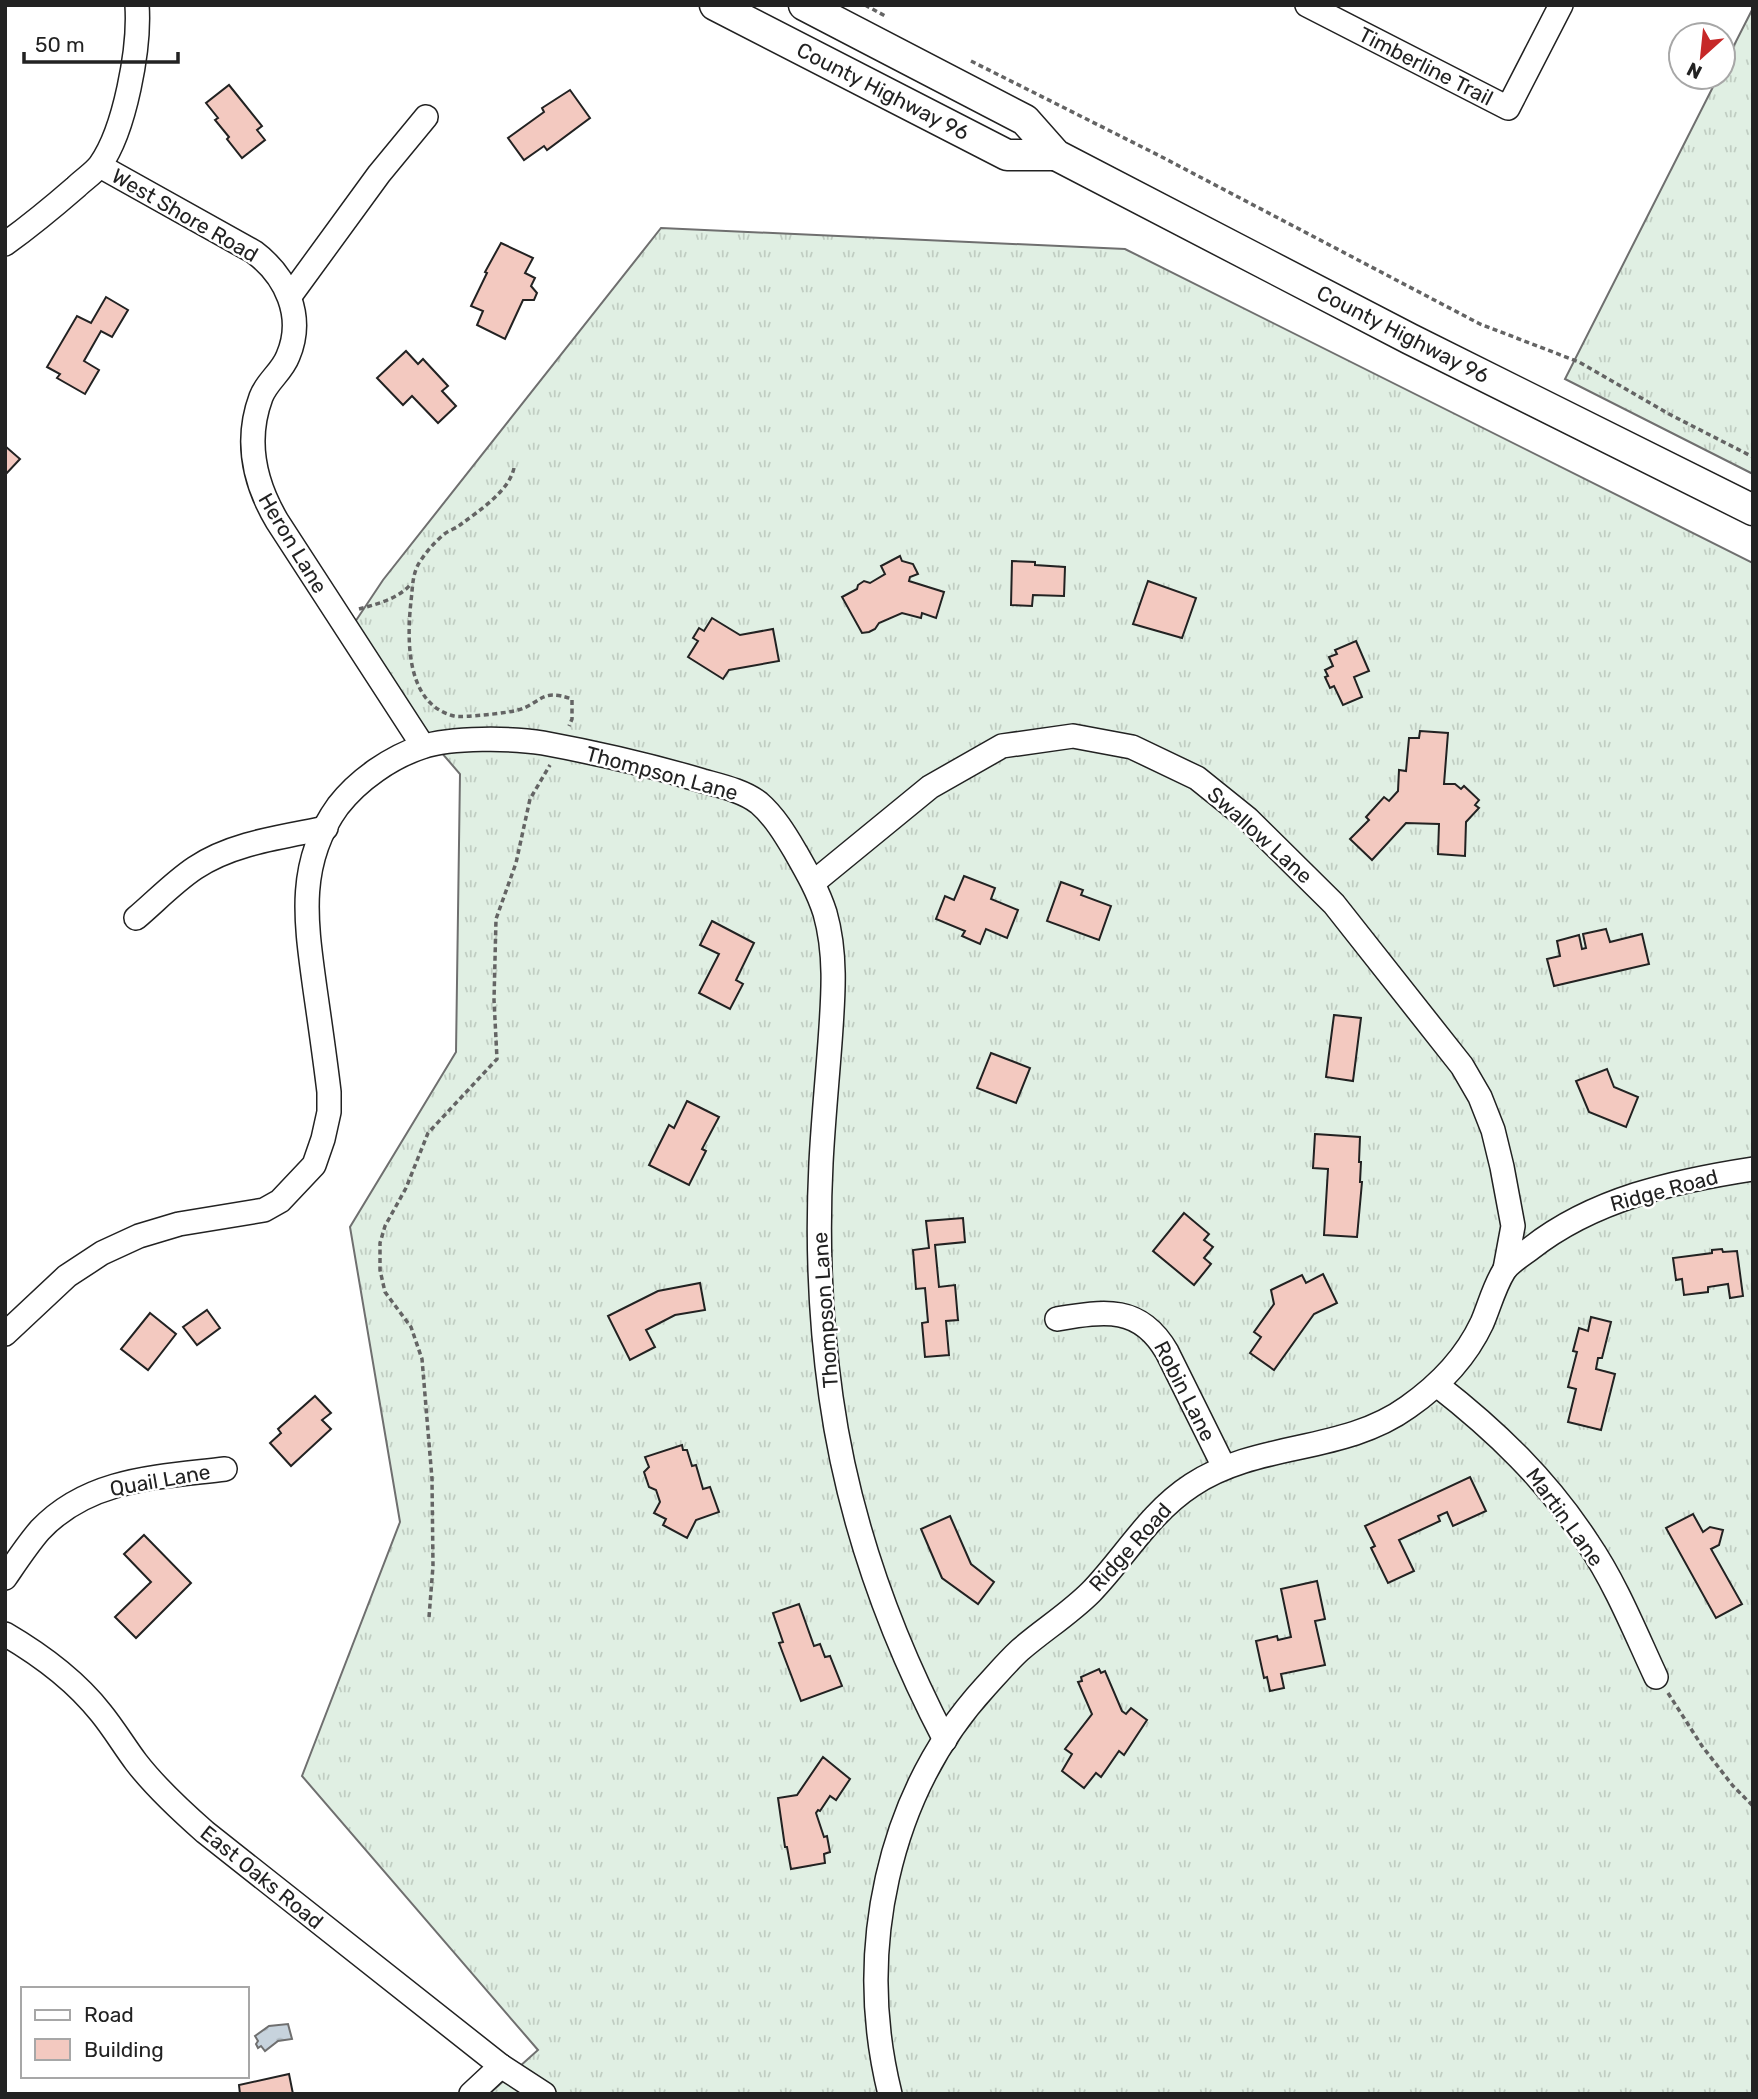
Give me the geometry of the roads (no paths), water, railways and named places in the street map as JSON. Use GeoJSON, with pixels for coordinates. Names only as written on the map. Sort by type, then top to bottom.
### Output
{"type":"FeatureCollection","features":[{"type":"Feature","properties":{"kind":"main road","name":"County Highway 96"},"geometry":{"type":"LineString","coordinates":[[715,5],[1007,155],[1056,155]]}},
{"type":"Feature","properties":{"kind":"main road","name":"County Highway 96"},"geometry":{"type":"LineString","coordinates":[[804,5],[1025,120],[1056,155],[1410,339],[1753,510]]}},
{"type":"Feature","properties":{"kind":"street"},"geometry":{"type":"LineString","coordinates":[[100,166],[116,131],[129,89],[135,51],[136,5]]}},
{"type":"Feature","properties":{"kind":"street","name":"Timberline Trail"},"geometry":{"type":"LineString","coordinates":[[1307,5],[1508,108],[1561,5]]}},
{"type":"Feature","properties":{"kind":"street"},"geometry":{"type":"LineString","coordinates":[[290,296],[379,174],[426,117]]}},
{"type":"Feature","properties":{"kind":"street","name":"West Shore Road"},"geometry":{"type":"LineString","coordinates":[[5,244],[100,166],[254,252],[268,262],[282,279],[290,296]]}},
{"type":"Feature","properties":{"kind":"street","name":"Heron Lane"},"geometry":{"type":"LineString","coordinates":[[290,296],[294,335],[288,356],[278,374],[265,388],[254,424],[252,450],[255,475],[264,500],[276,521],[424,746]]}},
{"type":"Feature","properties":{"kind":"street","name":"Swallow Lane"},"geometry":{"type":"LineString","coordinates":[[814,882],[930,787],[1002,746],[1073,736],[1132,747],[1197,778],[1248,819],[1334,904],[1462,1066],[1480,1097],[1493,1130],[1502,1167],[1513,1226],[1504,1269]]}},
{"type":"Feature","properties":{"kind":"street","name":"Thompson Lane"},"geometry":{"type":"LineString","coordinates":[[5,1334],[67,1276],[102,1253],[139,1236],[179,1224],[264,1210],[280,1201],[314,1165],[329,1112],[329,1092],[306,922],[306,889],[312,859],[338,807],[356,787],[376,771],[424,746],[456,741],[522,740],[635,762],[730,789],[756,800],[779,825],[814,882],[826,918],[833,955],[834,989],[818,1242],[822,1321],[831,1399],[844,1470],[865,1549],[887,1614],[914,1681],[945,1740]]}},
{"type":"Feature","properties":{"kind":"street"},"geometry":{"type":"LineString","coordinates":[[136,918],[195,868],[220,855],[265,840],[326,828]]}},
{"type":"Feature","properties":{"kind":"street","name":"Ridge Road"},"geometry":{"type":"LineString","coordinates":[[890,2094],[882,2062],[876,2013],[875,1964],[889,1867],[904,1821],[923,1780],[945,1740],[983,1689],[1019,1651],[1090,1593],[1165,1506],[1191,1485],[1224,1467],[1262,1455],[1357,1434],[1407,1408],[1437,1385],[1464,1353],[1480,1327],[1504,1269],[1543,1239],[1617,1199],[1719,1174],[1753,1169]]}},
{"type":"Feature","properties":{"kind":"street","name":"Robin Lane"},"geometry":{"type":"LineString","coordinates":[[1057,1319],[1081,1315],[1123,1314],[1144,1323],[1158,1336],[1167,1352],[1224,1467]]}},
{"type":"Feature","properties":{"kind":"street","name":"Martin Lane"},"geometry":{"type":"LineString","coordinates":[[1437,1385],[1481,1419],[1520,1455],[1554,1495],[1589,1544],[1611,1583],[1656,1677]]}},
{"type":"Feature","properties":{"kind":"street","name":"Quail Lane"},"geometry":{"type":"LineString","coordinates":[[5,1578],[42,1528],[65,1508],[88,1495],[116,1484],[225,1469]]}},
{"type":"Feature","properties":{"kind":"street","name":"East Oaks Road"},"geometry":{"type":"LineString","coordinates":[[5,1634],[41,1657],[71,1681],[99,1710],[136,1763],[169,1799],[205,1832],[501,2066],[544,2094]]}},
{"type":"Feature","properties":{"kind":"street"},"geometry":{"type":"LineString","coordinates":[[471,2094],[501,2066]]}},
{"type":"Feature","properties":{"kind":"water"},"geometry":{"type":"Polygon","coordinates":[[[288,2024],[292,2039],[278,2041],[265,2051],[261,2046],[258,2048],[255,2036],[269,2026],[288,2024]]]}}]}
